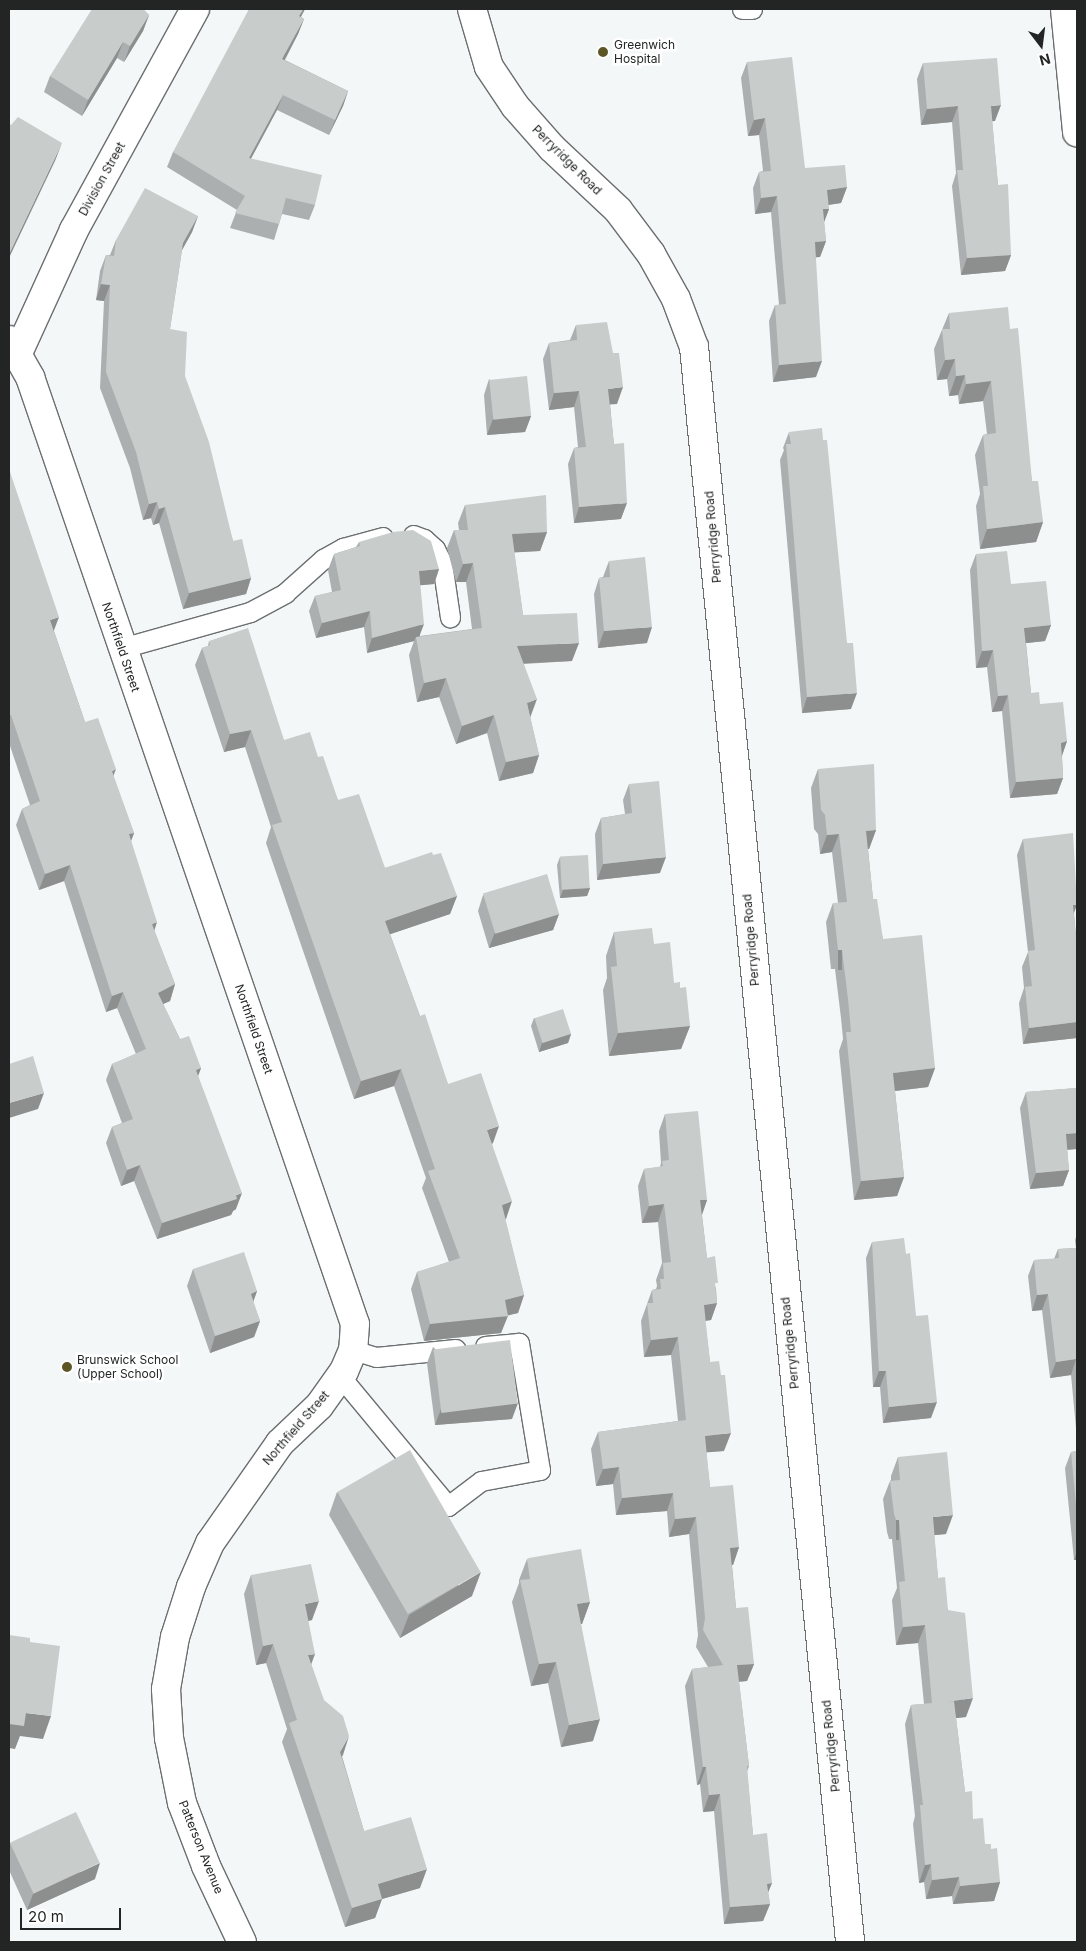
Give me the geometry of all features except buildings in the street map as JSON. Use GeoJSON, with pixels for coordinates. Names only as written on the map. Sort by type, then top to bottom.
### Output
{"type":"FeatureCollection","features":[{"type":"Feature","properties":{"kind":"street","name":"Division Street"},"geometry":{"type":"LineString","coordinates":[[13,347],[74,230],[195,9]]}},
{"type":"Feature","properties":{"kind":"street","name":"Perryridge Road"},"geometry":{"type":"LineString","coordinates":[[472,9],[490,67],[510,98],[552,148],[618,210],[651,254],[676,299],[694,347],[850,1942]]}},
{"type":"Feature","properties":{"kind":"street"},"geometry":{"type":"LineString","coordinates":[[1065,9],[1074,59],[1077,132]]}},
{"type":"Feature","properties":{"kind":"street","name":"Northfield Street"},"geometry":{"type":"LineString","coordinates":[[13,347],[30,378],[337,1265],[355,1324],[353,1350],[340,1376],[319,1406],[280,1444],[210,1543],[191,1587],[175,1637],[166,1689]]}},
{"type":"Feature","properties":{"kind":"street","name":"Patterson Avenue"},"geometry":{"type":"LineString","coordinates":[[166,1689],[169,1738],[182,1803],[206,1866],[242,1942]]}},
{"type":"Feature","properties":{"kind":"lane"},"geometry":{"type":"LineString","coordinates":[[742,9],[752,9]]}},
{"type":"Feature","properties":{"kind":"lane"},"geometry":{"type":"LineString","coordinates":[[122,648],[250,612],[285,594],[312,568],[343,548],[385,536],[409,534],[424,539],[435,549],[442,563],[450,616]]}},
{"type":"Feature","properties":{"kind":"lane"},"geometry":{"type":"LineString","coordinates":[[340,1376],[448,1506],[481,1481],[540,1470],[519,1343],[376,1357],[353,1350]]}},
{"type":"Feature","properties":{"kind":"place","name":"Greenwich Hospital"},"geometry":{"type":"Point","coordinates":[603,52]}},
{"type":"Feature","properties":{"kind":"place","name":"Brunswick School (Upper School)"},"geometry":{"type":"Point","coordinates":[67,1367]}}]}
